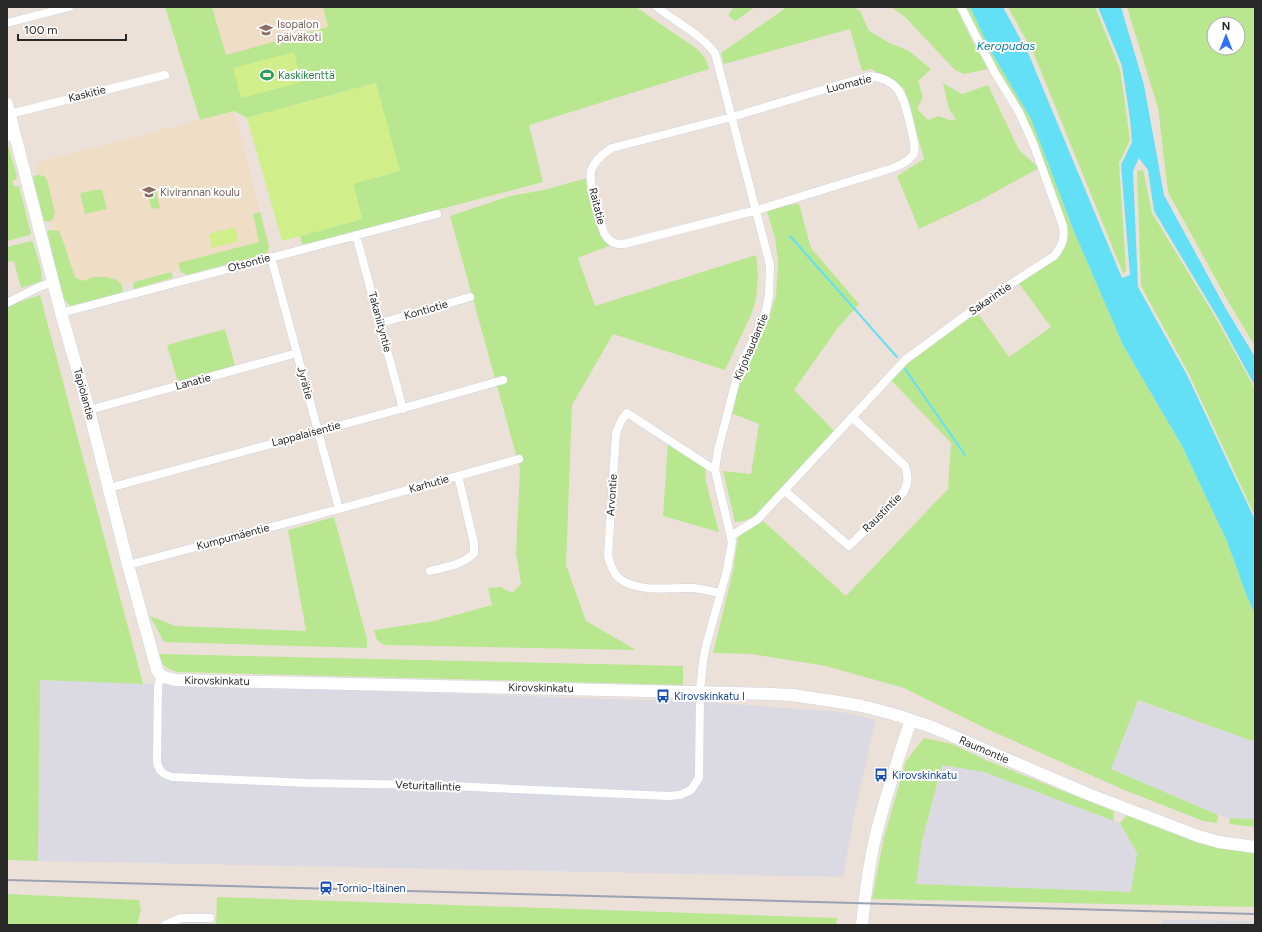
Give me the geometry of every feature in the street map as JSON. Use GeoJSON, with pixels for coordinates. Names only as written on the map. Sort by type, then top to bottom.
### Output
{"type":"FeatureCollection","features":[{"type":"Feature","properties":{"kind":"street"},"geometry":{"type":"LineString","coordinates":[[7,23],[69,7]]}},
{"type":"Feature","properties":{"kind":"street","name":"Sakarintie"},"geometry":{"type":"LineString","coordinates":[[731,536],[758,519],[905,360],[992,296],[1054,256],[1062,247],[1065,234],[1062,222],[1033,143],[1019,112],[995,74],[961,7]]}},
{"type":"Feature","properties":{"kind":"street","name":"Kirjohaudantie"},"geometry":{"type":"LineString","coordinates":[[660,8],[699,35],[715,53],[757,210],[770,265],[769,295],[765,316],[739,369],[718,450],[715,470],[731,536],[730,556],[706,646],[700,691]]}},
{"type":"Feature","properties":{"kind":"street","name":"Kaskitie"},"geometry":{"type":"LineString","coordinates":[[8,109],[165,75]]}},
{"type":"Feature","properties":{"kind":"street","name":"Luomatie"},"geometry":{"type":"LineString","coordinates":[[732,117],[869,76],[880,77],[890,81],[904,98],[914,144],[913,154],[907,161],[893,168],[757,210]]}},
{"type":"Feature","properties":{"kind":"street","name":"Tapiolantie"},"geometry":{"type":"LineString","coordinates":[[8,109],[11,136],[54,282],[89,410],[128,564],[157,670],[164,677]]}},
{"type":"Feature","properties":{"kind":"street","name":"Raitatie"},"geometry":{"type":"LineString","coordinates":[[732,117],[612,148],[603,154],[591,171],[591,182],[604,234],[608,240],[615,245],[624,244],[757,210]]}},
{"type":"Feature","properties":{"kind":"street","name":"Otsontie"},"geometry":{"type":"LineString","coordinates":[[62,313],[437,214]]}},
{"type":"Feature","properties":{"kind":"street","name":"Takaniityntie"},"geometry":{"type":"LineString","coordinates":[[356,235],[403,409]]}},
{"type":"Feature","properties":{"kind":"street","name":"Jyrätie"},"geometry":{"type":"LineString","coordinates":[[271,257],[339,509]]}},
{"type":"Feature","properties":{"kind":"street"},"geometry":{"type":"LineString","coordinates":[[7,303],[39,287],[54,282]]}},
{"type":"Feature","properties":{"kind":"street","name":"Kontiotie"},"geometry":{"type":"LineString","coordinates":[[381,323],[470,297]]}},
{"type":"Feature","properties":{"kind":"street","name":"Lanatie"},"geometry":{"type":"LineString","coordinates":[[89,410],[297,354]]}},
{"type":"Feature","properties":{"kind":"street","name":"Lappalaisentie"},"geometry":{"type":"LineString","coordinates":[[109,488],[403,409],[503,380]]}},
{"type":"Feature","properties":{"kind":"street","name":"Arvontie"},"geometry":{"type":"LineString","coordinates":[[715,470],[627,413],[621,421],[616,433],[608,556],[611,568],[616,575],[622,581],[632,585],[647,588],[693,588],[720,593]]}},
{"type":"Feature","properties":{"kind":"street","name":"Raustintie"},"geometry":{"type":"LineString","coordinates":[[785,491],[850,546],[903,493],[908,483],[908,475],[905,466],[852,418]]}},
{"type":"Feature","properties":{"kind":"street","name":"Karhutie"},"geometry":{"type":"LineString","coordinates":[[339,509],[519,459]]}},
{"type":"Feature","properties":{"kind":"street"},"geometry":{"type":"LineString","coordinates":[[430,571],[459,563],[469,558],[474,553],[474,543],[458,476]]}},
{"type":"Feature","properties":{"kind":"street","name":"Kumpumäentie"},"geometry":{"type":"LineString","coordinates":[[128,564],[339,509]]}},
{"type":"Feature","properties":{"kind":"street","name":"Kirovskinkatu"},"geometry":{"type":"LineString","coordinates":[[164,677],[190,680],[700,691],[792,695],[862,706],[911,720]]}},
{"type":"Feature","properties":{"kind":"street","name":"Veturitallintie"},"geometry":{"type":"LineString","coordinates":[[164,677],[158,686],[157,762],[158,768],[163,774],[172,777],[308,783],[429,785],[668,796],[691,790],[699,778],[700,691]]}},
{"type":"Feature","properties":{"kind":"street"},"geometry":{"type":"LineString","coordinates":[[862,925],[876,836],[890,782],[911,720]]}},
{"type":"Feature","properties":{"kind":"street","name":"Raumontie"},"geometry":{"type":"LineString","coordinates":[[911,720],[932,727],[1115,805],[1177,829],[1219,842],[1255,848]]}},
{"type":"Feature","properties":{"kind":"street"},"geometry":{"type":"LineString","coordinates":[[165,925],[181,918],[210,918]]}},
{"type":"Feature","properties":{"kind":"shaded area","name":"Isopalon päiväkoti"},"geometry":{"type":"Polygon","coordinates":[[[212,7],[323,7],[328,27],[226,55],[212,7]]]}},
{"type":"Feature","properties":{"kind":"shaded area","name":"Kivirannan koulu"},"geometry":{"type":"Polygon","coordinates":[[[234,111],[269,246],[70,298],[35,163],[234,111]]]}},
{"type":"Feature","properties":{"kind":"shaded area"},"geometry":{"type":"Polygon","coordinates":[[[39,680],[705,702],[842,712],[876,720],[855,811],[843,877],[38,861],[39,680]]]}},
{"type":"Feature","properties":{"kind":"shaded area"},"geometry":{"type":"Polygon","coordinates":[[[1137,700],[1255,742],[1255,819],[1230,818],[1218,815],[1111,769],[1137,700]]]}},
{"type":"Feature","properties":{"kind":"shaded area"},"geometry":{"type":"Polygon","coordinates":[[[942,765],[984,772],[1120,823],[1137,853],[1132,892],[915,884],[922,841],[942,765]]]}},
{"type":"Feature","properties":{"kind":"shaded area"},"geometry":{"type":"Polygon","coordinates":[[[1164,920],[1255,921],[1255,925],[1160,925],[1164,920]]]}},
{"type":"Feature","properties":{"kind":"green space"},"geometry":{"type":"Polygon","coordinates":[[[165,7],[212,7],[226,55],[328,27],[323,7],[636,7],[697,49],[705,58],[709,69],[529,125],[543,182],[304,245],[302,244],[300,236],[362,219],[353,184],[376,83],[247,118],[234,111],[200,120],[165,7]]]}},
{"type":"Feature","properties":{"kind":"green space"},"geometry":{"type":"Polygon","coordinates":[[[734,7],[755,7],[735,21],[728,15],[734,7]]]}},
{"type":"Feature","properties":{"kind":"green space"},"geometry":{"type":"Polygon","coordinates":[[[787,7],[852,7],[860,11],[869,31],[890,43],[909,51],[931,69],[918,81],[923,97],[917,109],[928,120],[939,116],[952,121],[956,119],[949,109],[943,83],[962,94],[988,85],[1019,150],[1039,168],[981,200],[919,229],[897,176],[924,159],[904,88],[871,69],[862,71],[850,29],[724,64],[721,53],[787,7]]]}},
{"type":"Feature","properties":{"kind":"green space"},"geometry":{"type":"Polygon","coordinates":[[[891,7],[956,7],[988,69],[964,74],[955,70],[905,17],[891,7]]]}},
{"type":"Feature","properties":{"kind":"green space"},"geometry":{"type":"Polygon","coordinates":[[[964,7],[970,7],[990,50],[1031,119],[1073,229],[1123,345],[1182,446],[1226,539],[1255,614],[1255,742],[1138,700],[1111,769],[1218,815],[1217,823],[1203,821],[1122,789],[987,729],[904,688],[826,666],[751,654],[713,653],[733,571],[738,536],[737,533],[762,520],[846,596],[948,489],[951,443],[890,379],[911,356],[976,311],[1009,357],[1051,327],[1017,281],[1056,257],[1063,217],[997,72],[964,7]]]}},
{"type":"Feature","properties":{"kind":"green space"},"geometry":{"type":"Polygon","coordinates":[[[1008,7],[1095,7],[1120,69],[1130,140],[1119,163],[1126,271],[1123,273],[1034,54],[1008,7]]]}},
{"type":"Feature","properties":{"kind":"green space"},"geometry":{"type":"Polygon","coordinates":[[[1127,7],[1255,7],[1255,346],[1229,303],[1168,192],[1158,108],[1127,7]]]}},
{"type":"Feature","properties":{"kind":"green space","name":"Kaskikenttä"},"geometry":{"type":"Polygon","coordinates":[[[294,52],[302,82],[241,98],[233,68],[294,52]]]}},
{"type":"Feature","properties":{"kind":"green space"},"geometry":{"type":"Polygon","coordinates":[[[376,83],[400,171],[353,184],[362,219],[282,241],[247,118],[376,83]]]}},
{"type":"Feature","properties":{"kind":"green space"},"geometry":{"type":"Polygon","coordinates":[[[7,145],[17,176],[16,179],[12,181],[14,186],[19,186],[31,233],[30,235],[7,241],[7,145]]]}},
{"type":"Feature","properties":{"kind":"green space"},"geometry":{"type":"Polygon","coordinates":[[[1143,170],[1152,213],[1217,320],[1255,389],[1255,516],[1189,374],[1141,286],[1137,171],[1143,170]]]}},
{"type":"Feature","properties":{"kind":"green space"},"geometry":{"type":"Polygon","coordinates":[[[34,176],[44,176],[47,179],[55,213],[50,222],[44,221],[33,179],[34,176]]]}},
{"type":"Feature","properties":{"kind":"green space"},"geometry":{"type":"Polygon","coordinates":[[[587,178],[611,245],[578,258],[595,306],[756,255],[758,274],[756,299],[751,315],[725,370],[613,334],[572,405],[566,565],[586,621],[636,650],[384,645],[377,640],[374,630],[434,621],[492,605],[488,588],[501,587],[512,593],[521,584],[516,553],[520,469],[450,216],[510,196],[544,190],[587,178]]]}},
{"type":"Feature","properties":{"kind":"green space"},"geometry":{"type":"Polygon","coordinates":[[[102,190],[107,209],[85,214],[80,193],[102,190]]]}},
{"type":"Feature","properties":{"kind":"green space"},"geometry":{"type":"Polygon","coordinates":[[[156,191],[160,208],[151,209],[148,192],[156,191]]]}},
{"type":"Feature","properties":{"kind":"green space"},"geometry":{"type":"Polygon","coordinates":[[[799,204],[811,248],[859,304],[837,329],[794,390],[834,431],[777,494],[753,517],[744,521],[735,522],[723,471],[751,474],[759,424],[731,413],[743,371],[769,318],[776,295],[778,263],[775,238],[767,211],[787,205],[799,204]]]}},
{"type":"Feature","properties":{"kind":"green space"},"geometry":{"type":"Polygon","coordinates":[[[260,212],[269,246],[268,252],[187,275],[181,272],[178,263],[259,242],[253,214],[260,212]]]}},
{"type":"Feature","properties":{"kind":"green space"},"geometry":{"type":"Polygon","coordinates":[[[235,227],[239,241],[212,248],[209,234],[235,227]]]}},
{"type":"Feature","properties":{"kind":"green space"},"geometry":{"type":"Polygon","coordinates":[[[49,230],[59,231],[75,277],[82,281],[94,277],[113,279],[121,284],[123,287],[122,292],[71,307],[63,298],[47,232],[49,230]]]}},
{"type":"Feature","properties":{"kind":"green space"},"geometry":{"type":"Polygon","coordinates":[[[31,241],[33,242],[41,269],[42,281],[21,288],[14,261],[7,262],[7,247],[31,241]]]}},
{"type":"Feature","properties":{"kind":"green space"},"geometry":{"type":"Polygon","coordinates":[[[171,272],[173,276],[172,278],[134,289],[134,282],[171,272]]]}},
{"type":"Feature","properties":{"kind":"green space"},"geometry":{"type":"Polygon","coordinates":[[[40,295],[143,684],[40,680],[38,861],[7,860],[7,306],[40,295]]]}},
{"type":"Feature","properties":{"kind":"green space"},"geometry":{"type":"Polygon","coordinates":[[[225,329],[235,366],[178,382],[167,345],[225,329]]]}},
{"type":"Feature","properties":{"kind":"green space"},"geometry":{"type":"Polygon","coordinates":[[[668,441],[705,466],[706,482],[719,532],[663,516],[668,441]]]}},
{"type":"Feature","properties":{"kind":"green space"},"geometry":{"type":"Polygon","coordinates":[[[334,517],[367,639],[367,648],[164,642],[150,616],[175,626],[306,631],[288,530],[334,517]]]}},
{"type":"Feature","properties":{"kind":"green space"},"geometry":{"type":"Polygon","coordinates":[[[159,654],[683,666],[683,685],[178,672],[165,666],[159,654]]]}},
{"type":"Feature","properties":{"kind":"green space"},"geometry":{"type":"Polygon","coordinates":[[[924,738],[952,744],[988,761],[1113,811],[1114,821],[984,772],[942,765],[922,841],[916,884],[1131,892],[1137,853],[1120,823],[1127,815],[1198,843],[1255,853],[1255,907],[872,899],[884,837],[906,761],[924,738]]]}},
{"type":"Feature","properties":{"kind":"green space"},"geometry":{"type":"Polygon","coordinates":[[[1230,818],[1255,819],[1255,827],[1229,824],[1230,818]]]}},
{"type":"Feature","properties":{"kind":"green space"},"geometry":{"type":"Polygon","coordinates":[[[7,894],[139,900],[141,910],[137,925],[7,925],[7,894]]]}},
{"type":"Feature","properties":{"kind":"green space"},"geometry":{"type":"Polygon","coordinates":[[[217,897],[837,918],[836,925],[216,925],[217,897]]]}},
{"type":"Feature","properties":{"kind":"water","name":"Keropudas"},"geometry":{"type":"Polygon","coordinates":[[[970,7],[1003,7],[1029,55],[1122,278],[1130,275],[1121,165],[1132,142],[1130,119],[1122,66],[1098,7],[1121,7],[1144,85],[1164,195],[1226,309],[1255,357],[1255,386],[1218,318],[1154,211],[1148,170],[1139,158],[1133,171],[1138,287],[1187,375],[1255,520],[1255,614],[1226,539],[1182,446],[1123,345],[1073,229],[1031,119],[990,50],[970,7]]]}},
{"type":"Feature","properties":{"kind":"waterway"},"geometry":{"type":"LineString","coordinates":[[790,236],[897,357]]}},
{"type":"Feature","properties":{"kind":"waterway"},"geometry":{"type":"LineString","coordinates":[[905,369],[965,455]]}},
{"type":"Feature","properties":{"kind":"railway"},"geometry":{"type":"LineString","coordinates":[[7,880],[1255,914]]}},
{"type":"Feature","properties":{"kind":"place","name":"Isopalon päiväkoti"},"geometry":{"type":"Point","coordinates":[266,30]}},
{"type":"Feature","properties":{"kind":"place","name":"Kaskikenttä"},"geometry":{"type":"Point","coordinates":[267,75]}},
{"type":"Feature","properties":{"kind":"place","name":"Kivirannan koulu"},"geometry":{"type":"Point","coordinates":[149,192]}},
{"type":"Feature","properties":{"kind":"place","name":"Kirovskinkatu I"},"geometry":{"type":"Point","coordinates":[663,696]}},
{"type":"Feature","properties":{"kind":"place","name":"Kirovskinkatu"},"geometry":{"type":"Point","coordinates":[881,775]}},
{"type":"Feature","properties":{"kind":"place","name":"Tornio-Itäinen"},"geometry":{"type":"Point","coordinates":[326,888]}}]}
